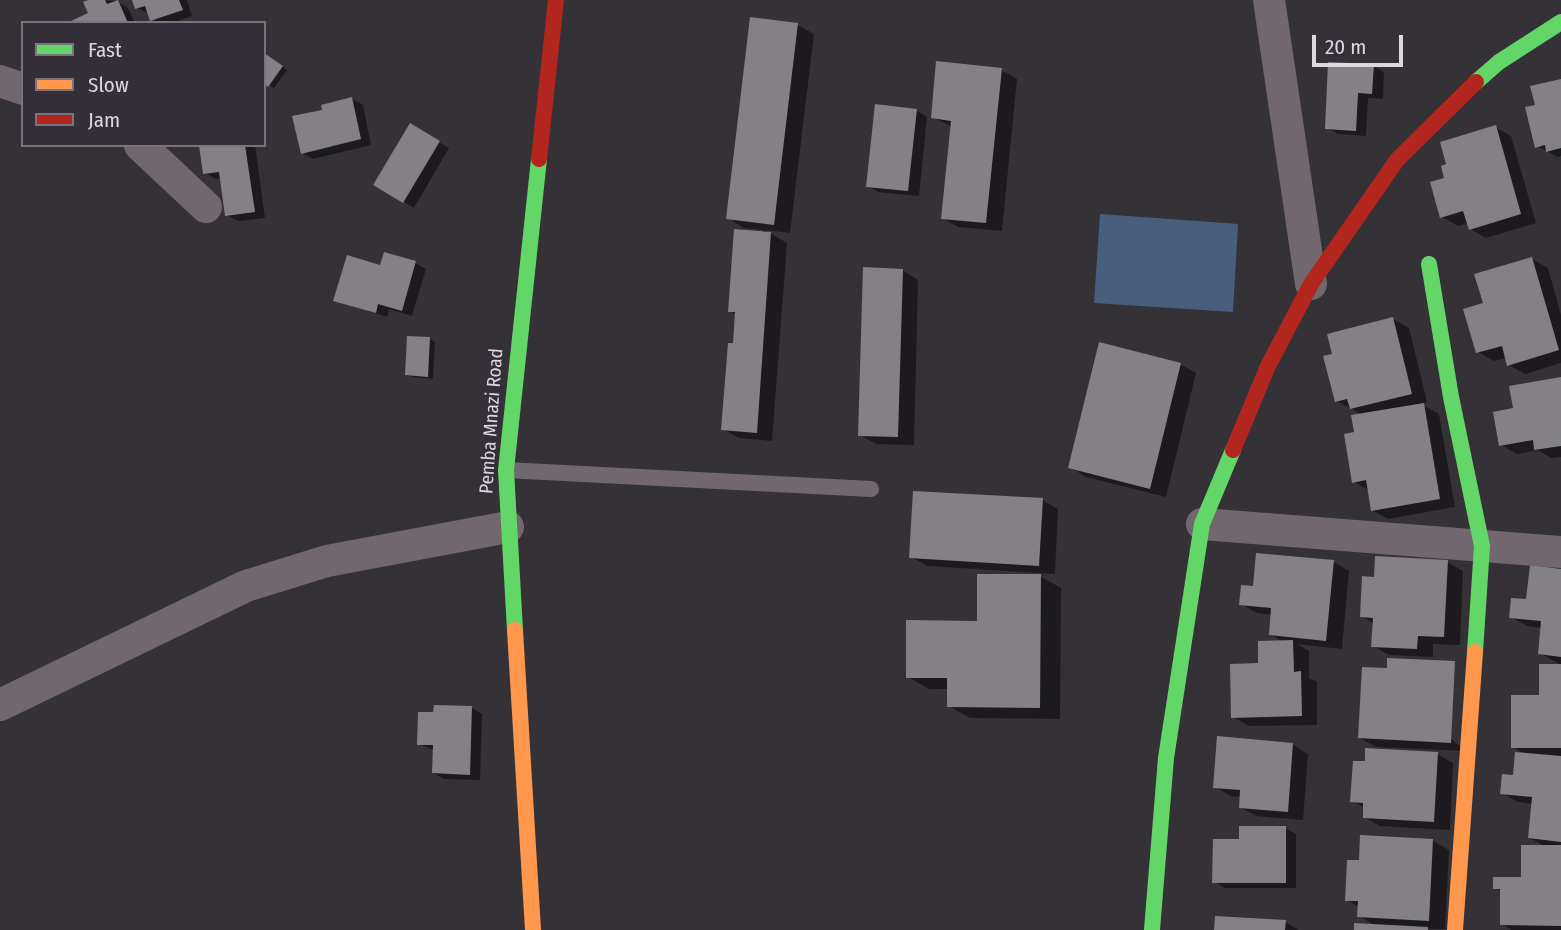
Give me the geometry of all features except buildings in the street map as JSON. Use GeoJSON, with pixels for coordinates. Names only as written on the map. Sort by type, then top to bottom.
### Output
{"type":"FeatureCollection","features":[{"type":"Feature","properties":{"kind":"street","name":"Pemba Mnazi Road"},"geometry":{"type":"LineString","coordinates":[[533,930],[506,470],[556,0]]}},
{"type":"Feature","properties":{"kind":"street"},"geometry":{"type":"LineString","coordinates":[[1269,0],[1311,284]]}},
{"type":"Feature","properties":{"kind":"street"},"geometry":{"type":"LineString","coordinates":[[1152,930],[1166,758],[1202,524],[1268,366],[1311,284],[1397,160],[1448,107],[1499,62],[1561,22]]}},
{"type":"Feature","properties":{"kind":"street"},"geometry":{"type":"LineString","coordinates":[[0,81],[21,88]]}},
{"type":"Feature","properties":{"kind":"street"},"geometry":{"type":"LineString","coordinates":[[142,147],[206,207]]}},
{"type":"Feature","properties":{"kind":"street"},"geometry":{"type":"LineString","coordinates":[[1429,264],[1451,397],[1482,546],[1455,930]]}},
{"type":"Feature","properties":{"kind":"street"},"geometry":{"type":"LineString","coordinates":[[1202,524],[1561,552]]}},
{"type":"Feature","properties":{"kind":"street"},"geometry":{"type":"LineString","coordinates":[[0,705],[246,586],[327,561],[508,527]]}},
{"type":"Feature","properties":{"kind":"lane"},"geometry":{"type":"LineString","coordinates":[[506,470],[871,489]]}},
{"type":"Feature","properties":{"kind":"water"},"geometry":{"type":"Polygon","coordinates":[[[1100,214],[1238,224],[1233,312],[1094,303],[1100,214]]]}},
{"type":"Feature","properties":{"kind":"traffic: fast"},"geometry":{"type":"LineString","coordinates":[[1476,82],[1499,62],[1561,22]]}},
{"type":"Feature","properties":{"kind":"traffic: fast"},"geometry":{"type":"LineString","coordinates":[[515,630],[506,470],[539,159]]}},
{"type":"Feature","properties":{"kind":"traffic: fast"},"geometry":{"type":"LineString","coordinates":[[1429,264],[1451,397],[1482,546],[1475,652]]}},
{"type":"Feature","properties":{"kind":"traffic: fast"},"geometry":{"type":"LineString","coordinates":[[1152,930],[1166,758],[1202,524],[1233,450]]}},
{"type":"Feature","properties":{"kind":"traffic: slow"},"geometry":{"type":"LineString","coordinates":[[515,630],[533,930]]}},
{"type":"Feature","properties":{"kind":"traffic: slow"},"geometry":{"type":"LineString","coordinates":[[1455,930],[1475,652]]}},
{"type":"Feature","properties":{"kind":"traffic: jam"},"geometry":{"type":"LineString","coordinates":[[539,159],[556,0]]}},
{"type":"Feature","properties":{"kind":"traffic: jam"},"geometry":{"type":"LineString","coordinates":[[1233,450],[1268,366],[1311,284],[1397,160],[1476,82]]}}]}
